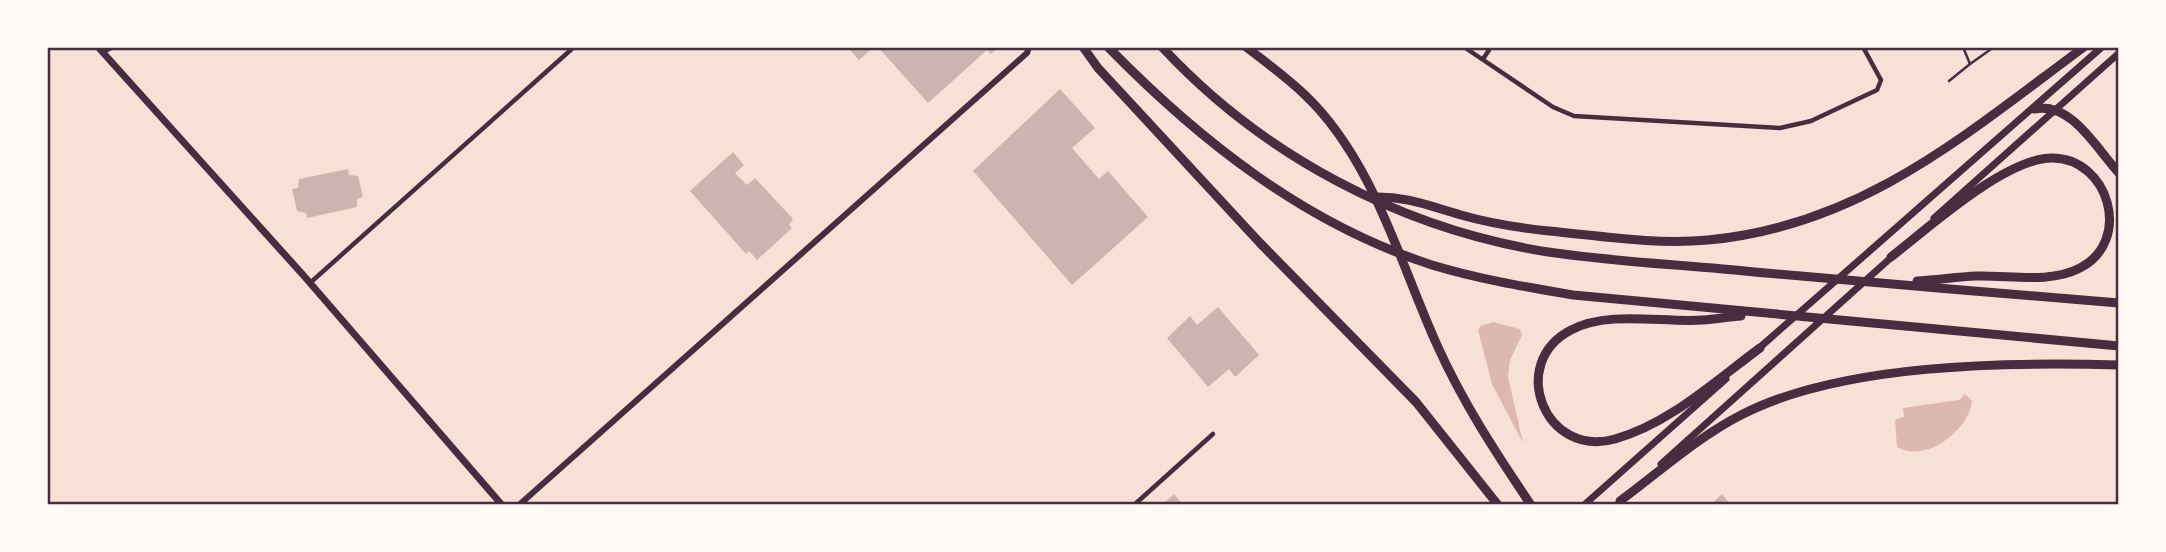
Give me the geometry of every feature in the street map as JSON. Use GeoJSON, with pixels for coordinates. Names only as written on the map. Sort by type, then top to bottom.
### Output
{"type":"FeatureCollection","features":[{"type":"Feature","properties":{"kind":"highway"},"geometry":{"type":"LineString","coordinates":[[1083,47],[1098,68],[1260,243],[1416,402],[1498,505]]}},
{"type":"Feature","properties":{"kind":"highway"},"geometry":{"type":"LineString","coordinates":[[1108,47],[1165,105],[1221,151],[1275,189],[1372,241],[1431,264],[1497,282],[1573,295],[2119,346]]}},
{"type":"Feature","properties":{"kind":"highway"},"geometry":{"type":"LineString","coordinates":[[1162,47],[1242,121],[1338,181],[1426,222],[1487,239],[1549,252],[2119,303]]}},
{"type":"Feature","properties":{"kind":"highway"},"geometry":{"type":"LineString","coordinates":[[1246,47],[1305,95],[1350,155],[1374,198],[1463,399],[1488,442],[1531,505]]}},
{"type":"Feature","properties":{"kind":"highway"},"geometry":{"type":"LineString","coordinates":[[1371,197],[1400,197],[1463,216],[1575,234],[1706,240],[1764,232],[1822,216],[1892,183],[1959,139],[2084,47]]}},
{"type":"Feature","properties":{"kind":"highway"},"geometry":{"type":"LineString","coordinates":[[2034,109],[2048,106],[2065,113],[2119,173]]}},
{"type":"Feature","properties":{"kind":"highway"},"geometry":{"type":"LineString","coordinates":[[1891,257],[1964,201],[2028,162],[2051,158],[2072,161],[2089,171],[2107,197],[2110,214],[2108,234],[2099,252],[2083,267],[2063,275],[1976,276],[1891,284]]}},
{"type":"Feature","properties":{"kind":"highway"},"geometry":{"type":"LineString","coordinates":[[1759,314],[1703,320],[1596,322],[1571,329],[1556,340],[1543,359],[1537,386],[1541,408],[1556,427],[1580,438],[1596,442],[1615,439],[1673,412],[1760,348]]}},
{"type":"Feature","properties":{"kind":"highway"},"geometry":{"type":"LineString","coordinates":[[1618,503],[1718,429],[1770,402],[1802,392],[1916,372],[2057,363],[2119,365]]}},
{"type":"Feature","properties":{"kind":"main road"},"geometry":{"type":"LineString","coordinates":[[1584,505],[2102,47]]}},
{"type":"Feature","properties":{"kind":"main road"},"geometry":{"type":"LineString","coordinates":[[101,50],[502,505]]}},
{"type":"Feature","properties":{"kind":"main road"},"geometry":{"type":"LineString","coordinates":[[1618,503],[2119,53]]}},
{"type":"Feature","properties":{"kind":"street"},"geometry":{"type":"LineString","coordinates":[[101,50],[113,47]]}},
{"type":"Feature","properties":{"kind":"street"},"geometry":{"type":"LineString","coordinates":[[310,284],[574,47]]}},
{"type":"Feature","properties":{"kind":"street"},"geometry":{"type":"LineString","coordinates":[[519,505],[1027,53],[1029,47]]}},
{"type":"Feature","properties":{"kind":"street"},"geometry":{"type":"LineString","coordinates":[[1464,47],[1556,108],[1579,117],[1771,128],[1811,121],[1877,90],[1881,80],[1863,47]]}},
{"type":"Feature","properties":{"kind":"street"},"geometry":{"type":"LineString","coordinates":[[1483,59],[1491,47]]}},
{"type":"Feature","properties":{"kind":"street"},"geometry":{"type":"LineString","coordinates":[[1134,505],[1213,434]]}},
{"type":"Feature","properties":{"kind":"lane"},"geometry":{"type":"LineString","coordinates":[[1963,47],[1970,64]]}},
{"type":"Feature","properties":{"kind":"lane"},"geometry":{"type":"LineString","coordinates":[[1950,80],[1994,47]]}},
{"type":"Feature","properties":{"kind":"shaded area"},"geometry":{"type":"Polygon","coordinates":[[[1493,322],[1520,329],[1522,335],[1510,360],[1508,377],[1523,443],[1492,384],[1478,330],[1481,326],[1493,322]]]}},
{"type":"Feature","properties":{"kind":"shaded area"},"geometry":{"type":"Polygon","coordinates":[[[1965,394],[1972,401],[1969,412],[1955,433],[1933,448],[1921,451],[1908,451],[1897,447],[1895,420],[1904,417],[1903,408],[1959,400],[1965,394]]]}},
{"type":"Feature","properties":{"kind":"building"},"geometry":{"type":"Polygon","coordinates":[[[847,47],[874,47],[859,60],[847,47]]]}},
{"type":"Feature","properties":{"kind":"building"},"geometry":{"type":"Polygon","coordinates":[[[878,47],[998,47],[991,54],[987,50],[928,103],[878,47]]]}},
{"type":"Feature","properties":{"kind":"building"},"geometry":{"type":"Polygon","coordinates":[[[1060,89],[1095,128],[1072,148],[1099,179],[1108,171],[1148,217],[1072,285],[973,171],[1060,89]]]}},
{"type":"Feature","properties":{"kind":"building"},"geometry":{"type":"Polygon","coordinates":[[[733,152],[744,165],[735,173],[747,185],[755,178],[793,219],[789,225],[792,228],[757,260],[749,251],[746,254],[690,191],[733,152]]]}},
{"type":"Feature","properties":{"kind":"building"},"geometry":{"type":"Polygon","coordinates":[[[348,169],[349,175],[358,176],[363,197],[357,199],[357,207],[307,218],[306,213],[297,211],[292,189],[298,188],[299,179],[348,169]]]}},
{"type":"Feature","properties":{"kind":"building"},"geometry":{"type":"Polygon","coordinates":[[[1218,307],[1259,355],[1235,377],[1229,369],[1208,387],[1167,338],[1190,316],[1197,325],[1218,307]]]}},
{"type":"Feature","properties":{"kind":"building"},"geometry":{"type":"Polygon","coordinates":[[[1174,494],[1183,505],[1162,505],[1174,494]]]}},
{"type":"Feature","properties":{"kind":"building"},"geometry":{"type":"Polygon","coordinates":[[[1722,494],[1731,505],[1710,505],[1722,494]]]}}]}
